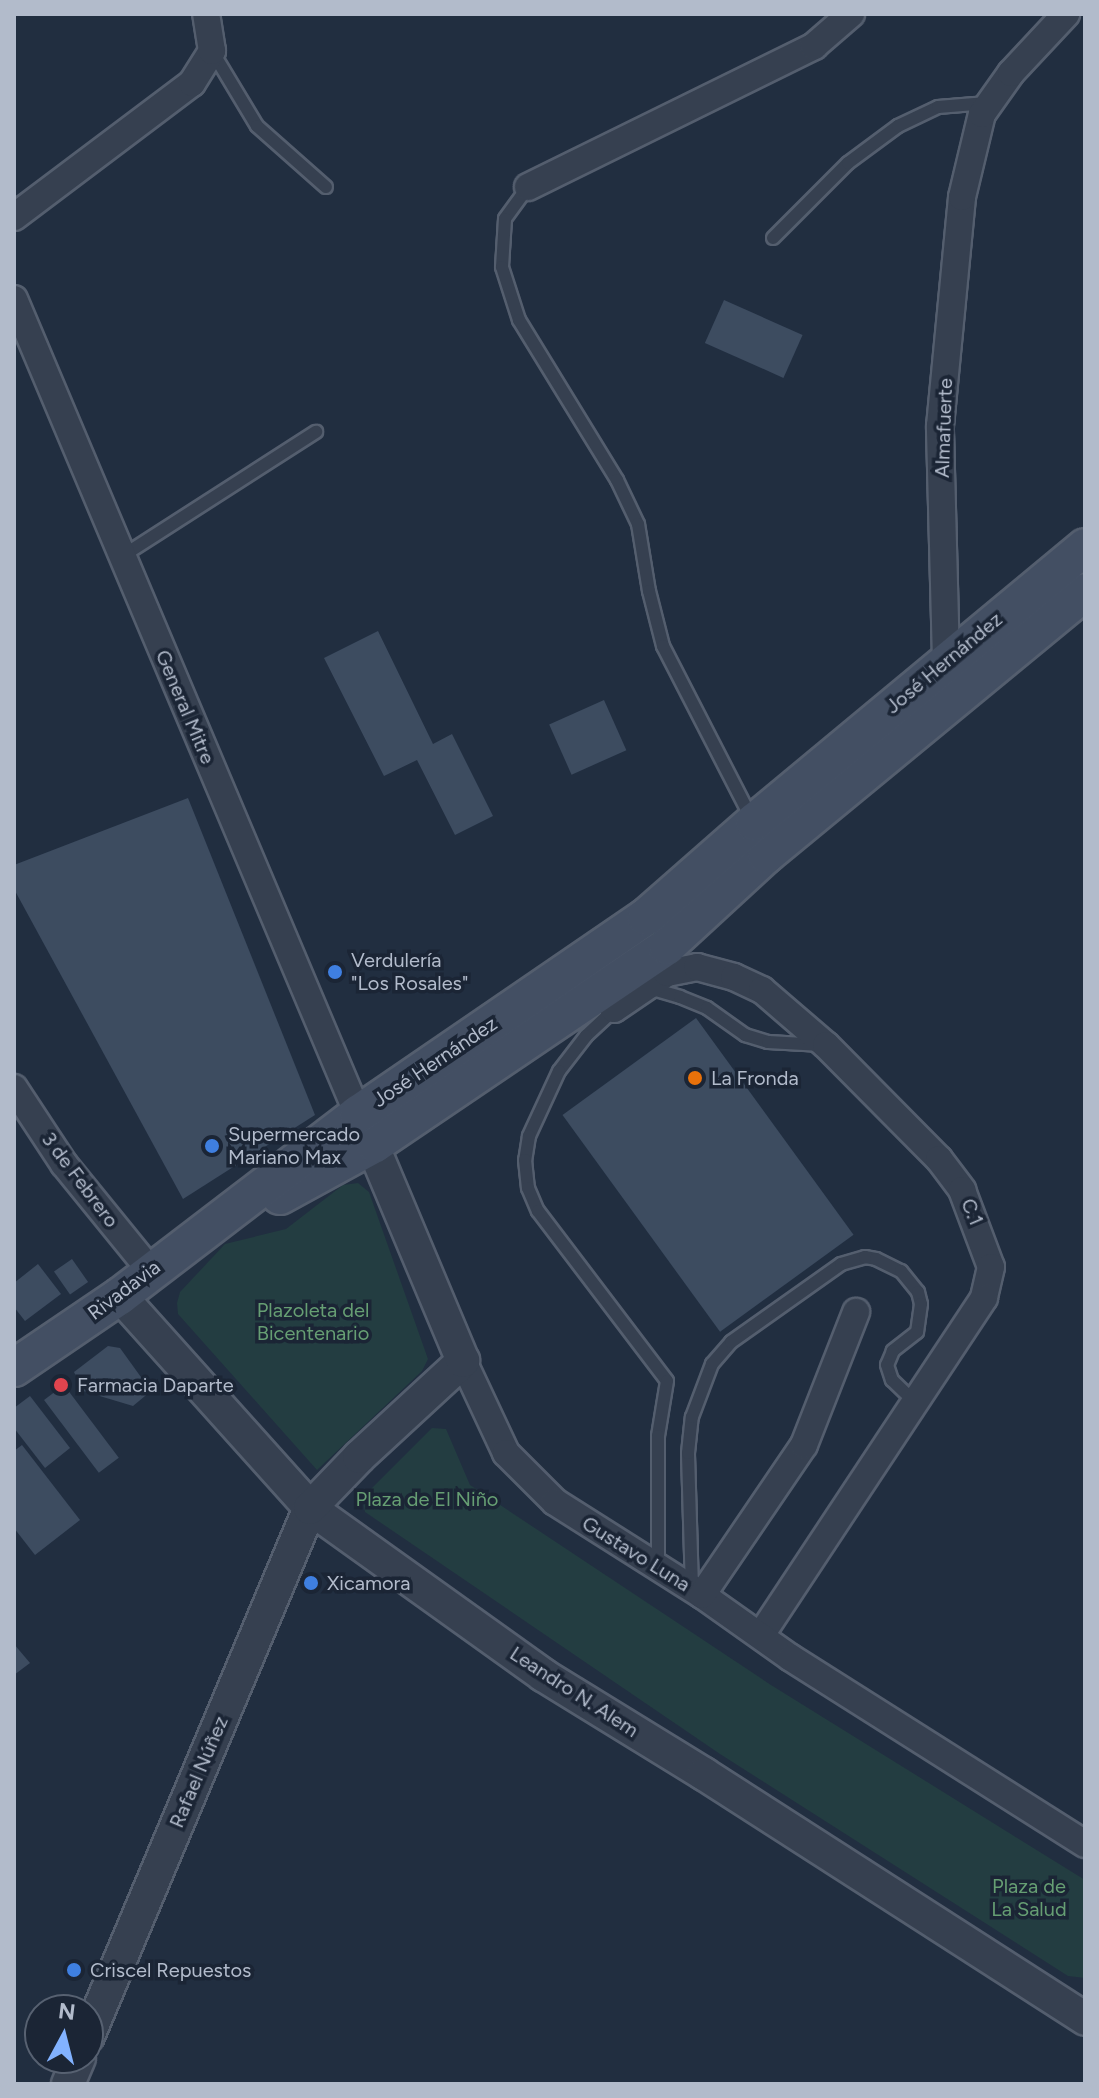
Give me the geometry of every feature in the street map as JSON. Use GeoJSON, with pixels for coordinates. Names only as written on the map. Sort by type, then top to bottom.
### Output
{"type":"FeatureCollection","features":[{"type":"Feature","properties":{"kind":"main road","name":"José Hernández"},"geometry":{"type":"LineString","coordinates":[[232,1210],[276,1198],[646,917],[946,660],[1085,547]]}},
{"type":"Feature","properties":{"kind":"main road","name":"José Hernández"},"geometry":{"type":"LineString","coordinates":[[367,1129],[607,1000],[766,855],[1085,592]]}},
{"type":"Feature","properties":{"kind":"main road","name":"Rivadavia"},"geometry":{"type":"LineString","coordinates":[[14,1368],[120,1296],[232,1210]]}},
{"type":"Feature","properties":{"kind":"street"},"geometry":{"type":"LineString","coordinates":[[14,217],[192,83],[212,51],[206,14]]}},
{"type":"Feature","properties":{"kind":"street"},"geometry":{"type":"LineString","coordinates":[[528,187],[814,46],[851,14]]}},
{"type":"Feature","properties":{"kind":"street","name":"Almafuerte"},"geometry":{"type":"LineString","coordinates":[[946,660],[940,426],[962,197],[982,114],[1011,73],[1066,14]]}},
{"type":"Feature","properties":{"kind":"street","name":"General Mitre"},"geometry":{"type":"LineString","coordinates":[[14,299],[121,557],[367,1129]]}},
{"type":"Feature","properties":{"kind":"street","name":"C.1"},"geometry":{"type":"LineString","coordinates":[[607,1000],[667,973],[697,967],[713,970],[762,990],[826,1045],[939,1159],[962,1190],[991,1267],[984,1298],[761,1635]]}},
{"type":"Feature","properties":{"kind":"street","name":"3 de Febrero"},"geometry":{"type":"LineString","coordinates":[[14,1088],[64,1164],[150,1270]]}},
{"type":"Feature","properties":{"kind":"street","name":"Gustavo Luna"},"geometry":{"type":"LineString","coordinates":[[367,1129],[463,1361],[506,1453],[555,1502],[697,1592],[791,1658],[1085,1844]]}},
{"type":"Feature","properties":{"kind":"street","name":"Leandro N. Alem"},"geometry":{"type":"LineString","coordinates":[[120,1296],[310,1508],[543,1675],[704,1774],[1085,2019]]}},
{"type":"Feature","properties":{"kind":"street"},"geometry":{"type":"LineString","coordinates":[[697,1592],[804,1445],[856,1312]]}},
{"type":"Feature","properties":{"kind":"street"},"geometry":{"type":"LineString","coordinates":[[310,1508],[359,1457],[463,1361]]}},
{"type":"Feature","properties":{"kind":"street","name":"Rafael Núñez"},"geometry":{"type":"LineString","coordinates":[[104,1998],[310,1508]]}},
{"type":"Feature","properties":{"kind":"lane"},"geometry":{"type":"LineString","coordinates":[[212,51],[257,126],[326,187]]}},
{"type":"Feature","properties":{"kind":"lane"},"geometry":{"type":"LineString","coordinates":[[773,238],[848,163],[898,126],[938,107],[991,103]]}},
{"type":"Feature","properties":{"kind":"lane"},"geometry":{"type":"LineString","coordinates":[[528,187],[505,219],[502,267],[519,320],[617,480],[638,524],[649,591],[663,646],[754,822]]}},
{"type":"Feature","properties":{"kind":"lane"},"geometry":{"type":"LineString","coordinates":[[121,557],[316,432]]}},
{"type":"Feature","properties":{"kind":"lane"},"geometry":{"type":"LineString","coordinates":[[658,1569],[658,1436],[667,1381],[538,1211],[528,1188],[525,1160],[529,1136],[559,1071],[586,1036],[607,1000],[656,990],[707,1008],[745,1035],[768,1042],[826,1045]]}},
{"type":"Feature","properties":{"kind":"lane"},"geometry":{"type":"LineString","coordinates":[[697,1592],[688,1453],[692,1417],[712,1364],[731,1342],[841,1264],[865,1257],[876,1259],[901,1271],[918,1292],[921,1324],[912,1339],[893,1351],[887,1365],[892,1380],[915,1402]]}},
{"type":"Feature","properties":{"kind":"green space","name":"Plazoleta del Bicentenario"},"geometry":{"type":"Polygon","coordinates":[[[358,1183],[369,1192],[428,1359],[422,1371],[317,1470],[178,1314],[177,1303],[180,1292],[225,1244],[286,1229],[343,1185],[358,1183]]]}},
{"type":"Feature","properties":{"kind":"green space"},"geometry":{"type":"Polygon","coordinates":[[[432,1428],[446,1429],[470,1485],[771,1685],[1085,1880],[1085,1978],[1068,1976],[720,1754],[365,1512],[362,1498],[432,1428]]]}},
{"type":"Feature","properties":{"kind":"building"},"geometry":{"type":"Polygon","coordinates":[[[724,300],[803,335],[783,378],[705,343],[724,300]]]}},
{"type":"Feature","properties":{"kind":"building"},"geometry":{"type":"Polygon","coordinates":[[[378,631],[433,744],[452,734],[493,816],[455,835],[417,760],[384,776],[324,658],[378,631]]]}},
{"type":"Feature","properties":{"kind":"building"},"geometry":{"type":"Polygon","coordinates":[[[604,700],[626,750],[572,775],[549,724],[604,700]]]}},
{"type":"Feature","properties":{"kind":"building"},"geometry":{"type":"Polygon","coordinates":[[[188,798],[315,1115],[183,1199],[14,889],[14,865],[188,798]]]}},
{"type":"Feature","properties":{"kind":"building"},"geometry":{"type":"Polygon","coordinates":[[[696,1018],[854,1235],[720,1332],[563,1115],[696,1018]]]}},
{"type":"Feature","properties":{"kind":"building"},"geometry":{"type":"Polygon","coordinates":[[[72,1259],[88,1282],[70,1295],[54,1272],[72,1259]]]}},
{"type":"Feature","properties":{"kind":"building"},"geometry":{"type":"Polygon","coordinates":[[[38,1264],[61,1294],[25,1321],[14,1307],[14,1283],[38,1264]]]}},
{"type":"Feature","properties":{"kind":"building"},"geometry":{"type":"Polygon","coordinates":[[[108,1346],[120,1348],[151,1391],[133,1406],[83,1391],[74,1372],[108,1346]]]}},
{"type":"Feature","properties":{"kind":"building"},"geometry":{"type":"Polygon","coordinates":[[[64,1385],[119,1458],[99,1473],[44,1400],[64,1385]]]}},
{"type":"Feature","properties":{"kind":"building"},"geometry":{"type":"Polygon","coordinates":[[[30,1396],[70,1448],[45,1468],[14,1428],[14,1408],[30,1396]]]}},
{"type":"Feature","properties":{"kind":"building"},"geometry":{"type":"Polygon","coordinates":[[[22,1445],[80,1520],[35,1555],[14,1528],[14,1451],[22,1445]]]}},
{"type":"Feature","properties":{"kind":"building"},"geometry":{"type":"Polygon","coordinates":[[[14,1644],[30,1663],[14,1675],[14,1644]]]}},
{"type":"Feature","properties":{"kind":"place","name":"Verdulería \"Los Rosales\""},"geometry":{"type":"Point","coordinates":[335,972]}},
{"type":"Feature","properties":{"kind":"place","name":"La Fronda"},"geometry":{"type":"Point","coordinates":[695,1078]}},
{"type":"Feature","properties":{"kind":"place","name":"Supermercado Mariano Max"},"geometry":{"type":"Point","coordinates":[212,1146]}},
{"type":"Feature","properties":{"kind":"place","name":"Farmacia Daparte"},"geometry":{"type":"Point","coordinates":[61,1385]}},
{"type":"Feature","properties":{"kind":"place","name":"Xicamora"},"geometry":{"type":"Point","coordinates":[311,1583]}},
{"type":"Feature","properties":{"kind":"place","name":"Criscel Repuestos"},"geometry":{"type":"Point","coordinates":[74,1970]}},
{"type":"Feature","properties":{"kind":"park label","name":"Plaza de El Niño"},"geometry":{"type":"Point","coordinates":[427,1499]}},
{"type":"Feature","properties":{"kind":"park label","name":"Plaza de La Salud"},"geometry":{"type":"Point","coordinates":[1029,1898]}}]}
